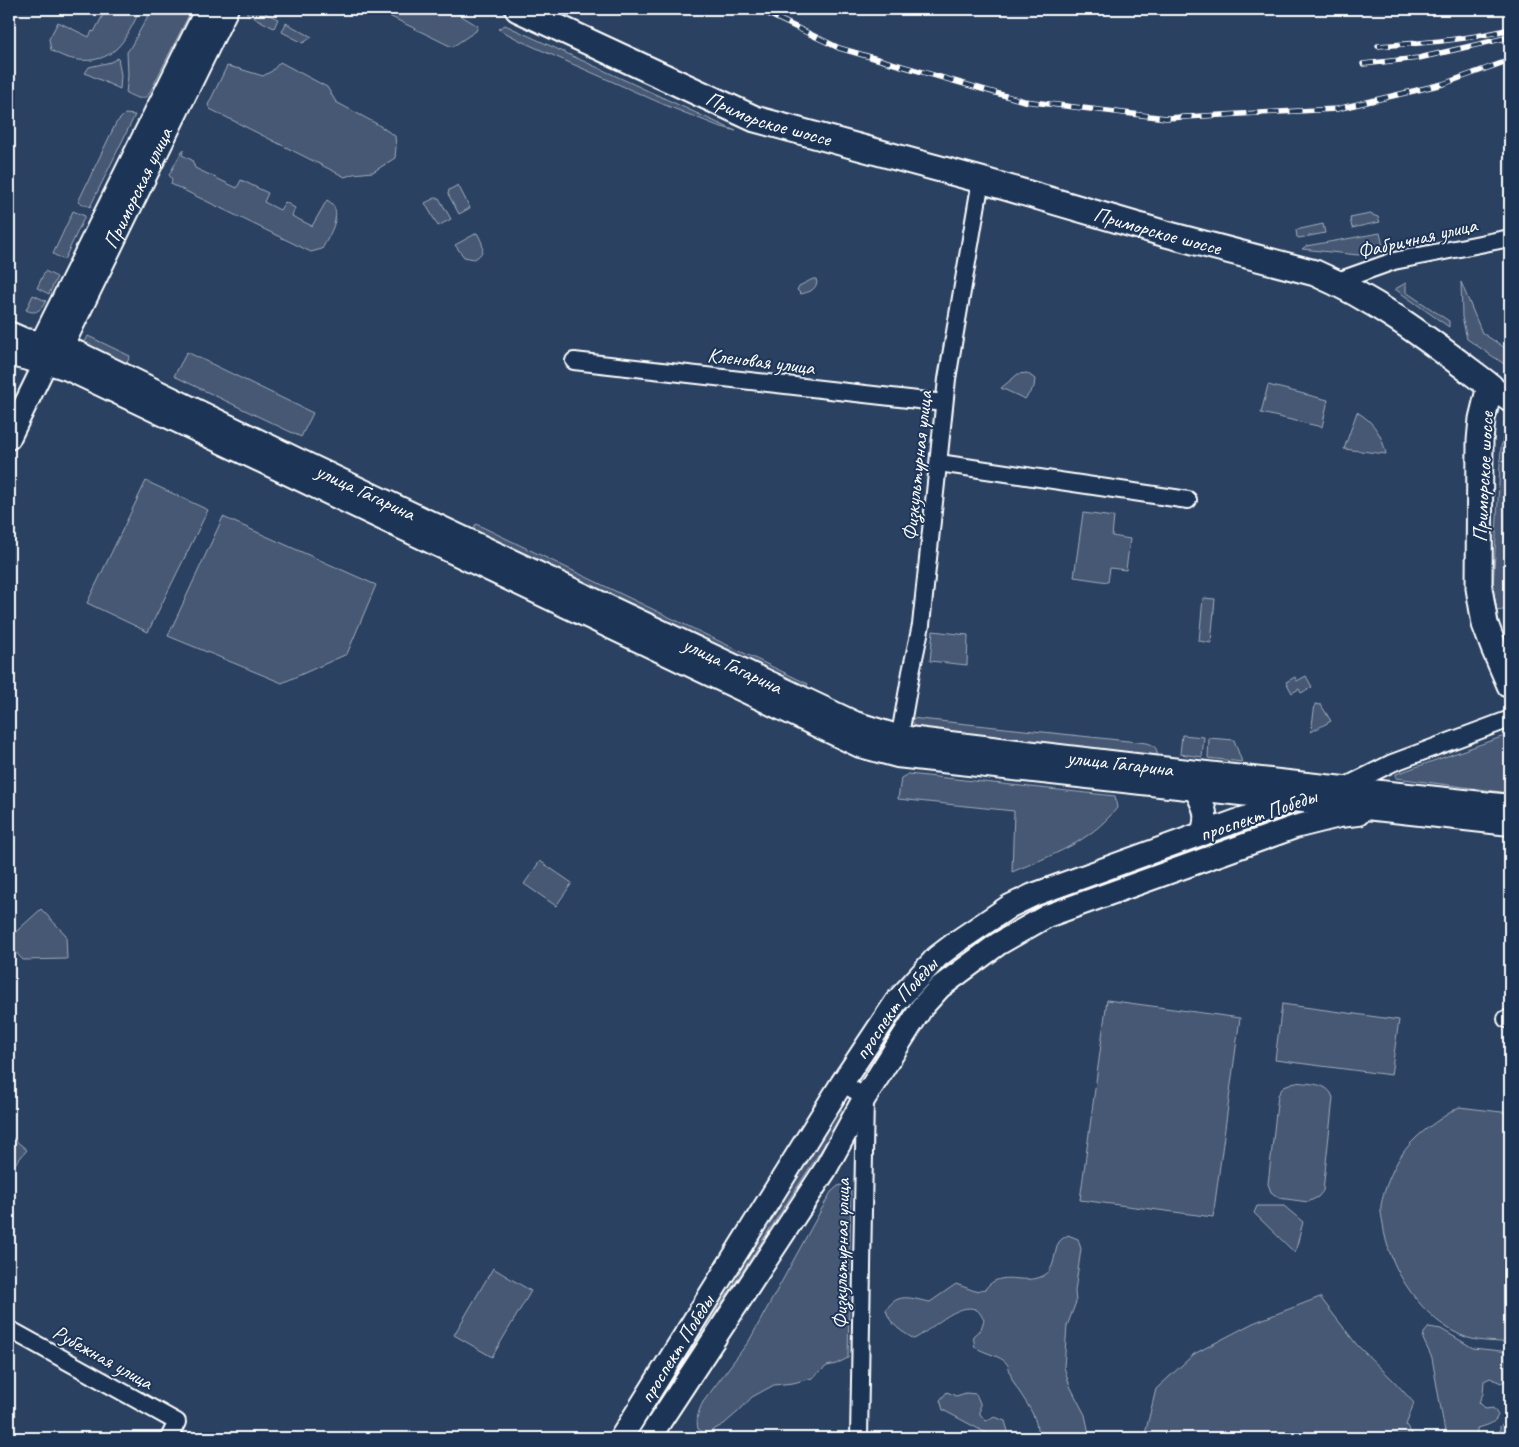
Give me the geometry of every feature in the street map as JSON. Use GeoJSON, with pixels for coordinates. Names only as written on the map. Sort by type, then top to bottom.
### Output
{"type":"FeatureCollection","features":[{"type":"Feature","properties":{"kind":"main road","name":"Приморская улица"},"geometry":{"type":"LineString","coordinates":[[9,438],[207,9]]}},
{"type":"Feature","properties":{"kind":"main road","name":"Приморская улица"},"geometry":{"type":"LineString","coordinates":[[50,350],[225,9]]}},
{"type":"Feature","properties":{"kind":"main road","name":"Приморское шоссе"},"geometry":{"type":"LineString","coordinates":[[518,9],[755,120],[981,180],[1166,234],[1315,273],[1379,306],[1402,321],[1490,386],[1482,419],[1480,441],[1478,588],[1485,624],[1510,685]]}},
{"type":"Feature","properties":{"kind":"main road","name":"улица Гагарина"},"geometry":{"type":"LineString","coordinates":[[9,333],[298,460],[855,723],[898,746],[1196,790],[1510,824]]}},
{"type":"Feature","properties":{"kind":"main road","name":"улица Гагарина"},"geometry":{"type":"LineString","coordinates":[[9,351],[18,355],[50,350]]}},
{"type":"Feature","properties":{"kind":"main road"},"geometry":{"type":"LineString","coordinates":[[1490,386],[1510,400]]}},
{"type":"Feature","properties":{"kind":"main road","name":"улица Гагарина"},"geometry":{"type":"LineString","coordinates":[[898,746],[1174,769],[1510,806]]}},
{"type":"Feature","properties":{"kind":"main road"},"geometry":{"type":"LineString","coordinates":[[1284,780],[1303,818],[1298,827]]}},
{"type":"Feature","properties":{"kind":"main road","name":"проспект Победы"},"geometry":{"type":"LineString","coordinates":[[621,1438],[842,1083],[896,1002],[937,958],[982,923],[1033,895],[1294,800],[1344,787]]}},
{"type":"Feature","properties":{"kind":"main road"},"geometry":{"type":"LineString","coordinates":[[1196,790],[1206,812],[1206,823],[1202,834]]}},
{"type":"Feature","properties":{"kind":"main road","name":"проспект Победы"},"geometry":{"type":"LineString","coordinates":[[649,1438],[825,1170],[865,1097],[922,1007],[940,987],[998,944],[1047,916],[1298,827],[1339,816],[1383,810]]}},
{"type":"Feature","properties":{"kind":"street","name":"Физкультурная улица"},"geometry":{"type":"LineString","coordinates":[[898,746],[921,625],[944,403],[981,180]]}},
{"type":"Feature","properties":{"kind":"street","name":"Фабричная улица"},"geometry":{"type":"LineString","coordinates":[[1335,282],[1394,261],[1510,238]]}},
{"type":"Feature","properties":{"kind":"street","name":"Кленовая улица"},"geometry":{"type":"LineString","coordinates":[[574,360],[944,403]]}},
{"type":"Feature","properties":{"kind":"street"},"geometry":{"type":"LineString","coordinates":[[939,463],[1188,500]]}},
{"type":"Feature","properties":{"kind":"street"},"geometry":{"type":"LineString","coordinates":[[1344,787],[1396,762],[1510,719]]}},
{"type":"Feature","properties":{"kind":"street"},"geometry":{"type":"LineString","coordinates":[[842,1083],[865,1097]]}},
{"type":"Feature","properties":{"kind":"street","name":"Физкультурная улица"},"geometry":{"type":"LineString","coordinates":[[859,1438],[865,1097]]}},
{"type":"Feature","properties":{"kind":"street","name":"Рубежная улица"},"geometry":{"type":"LineString","coordinates":[[9,1329],[177,1422],[169,1438]]}},
{"type":"Feature","properties":{"kind":"shaded area"},"geometry":{"type":"Polygon","coordinates":[[[103,9],[141,9],[127,35],[116,49],[101,58],[92,60],[66,57],[51,50],[49,39],[58,22],[89,37],[92,31],[94,32],[104,13],[101,12],[103,9]]]}},
{"type":"Feature","properties":{"kind":"shaded area"},"geometry":{"type":"Polygon","coordinates":[[[152,9],[192,9],[149,94],[143,98],[138,98],[126,93],[128,75],[127,52],[152,9]]]}},
{"type":"Feature","properties":{"kind":"shaded area"},"geometry":{"type":"Polygon","coordinates":[[[247,9],[267,9],[265,13],[278,19],[274,28],[247,14],[247,9]]]}},
{"type":"Feature","properties":{"kind":"shaded area"},"geometry":{"type":"Polygon","coordinates":[[[375,9],[450,9],[478,26],[476,31],[452,47],[375,9]]]}},
{"type":"Feature","properties":{"kind":"shaded area"},"geometry":{"type":"Polygon","coordinates":[[[286,23],[312,37],[303,43],[282,32],[286,23]]]}},
{"type":"Feature","properties":{"kind":"shaded area"},"geometry":{"type":"Polygon","coordinates":[[[505,25],[736,131],[665,105],[525,43],[498,29],[505,25]]]}},
{"type":"Feature","properties":{"kind":"shaded area"},"geometry":{"type":"Polygon","coordinates":[[[118,58],[121,75],[120,89],[85,73],[89,67],[111,62],[118,58]]]}},
{"type":"Feature","properties":{"kind":"shaded area"},"geometry":{"type":"Polygon","coordinates":[[[280,62],[327,87],[336,102],[395,136],[395,158],[373,172],[353,174],[345,177],[210,109],[208,105],[227,66],[263,76],[272,71],[280,62]]]}},
{"type":"Feature","properties":{"kind":"shaded area"},"geometry":{"type":"Polygon","coordinates":[[[125,114],[135,115],[90,207],[78,202],[116,123],[125,114]]]}},
{"type":"Feature","properties":{"kind":"shaded area"},"geometry":{"type":"Polygon","coordinates":[[[184,150],[182,155],[192,160],[195,168],[237,188],[241,180],[268,193],[264,202],[280,210],[285,202],[295,208],[292,216],[312,226],[327,200],[333,204],[336,216],[332,230],[322,249],[311,252],[171,184],[172,179],[169,175],[184,150]]]}},
{"type":"Feature","properties":{"kind":"shaded area"},"geometry":{"type":"Polygon","coordinates":[[[458,185],[470,208],[459,214],[448,194],[449,190],[458,185]]]}},
{"type":"Feature","properties":{"kind":"shaded area"},"geometry":{"type":"Polygon","coordinates":[[[439,198],[451,219],[438,226],[425,203],[439,198]]]}},
{"type":"Feature","properties":{"kind":"shaded area"},"geometry":{"type":"Polygon","coordinates":[[[73,211],[85,216],[64,260],[53,254],[73,211]]]}},
{"type":"Feature","properties":{"kind":"shaded area"},"geometry":{"type":"Polygon","coordinates":[[[1370,214],[1378,217],[1380,222],[1352,228],[1350,218],[1370,214]]]}},
{"type":"Feature","properties":{"kind":"shaded area"},"geometry":{"type":"Polygon","coordinates":[[[1323,224],[1325,233],[1297,237],[1296,230],[1323,224]]]}},
{"type":"Feature","properties":{"kind":"shaded area"},"geometry":{"type":"Polygon","coordinates":[[[477,233],[483,248],[481,254],[474,259],[464,257],[455,245],[477,233]]]}},
{"type":"Feature","properties":{"kind":"shaded area"},"geometry":{"type":"Polygon","coordinates":[[[1380,233],[1384,251],[1358,255],[1302,249],[1306,246],[1380,233]]]}},
{"type":"Feature","properties":{"kind":"shaded area"},"geometry":{"type":"Polygon","coordinates":[[[45,271],[57,277],[49,294],[37,288],[45,271]]]}},
{"type":"Feature","properties":{"kind":"shaded area"},"geometry":{"type":"Polygon","coordinates":[[[816,279],[817,283],[811,291],[801,294],[797,290],[799,286],[816,279]]]}},
{"type":"Feature","properties":{"kind":"shaded area"},"geometry":{"type":"Polygon","coordinates":[[[1461,282],[1482,333],[1510,351],[1510,368],[1467,339],[1462,317],[1461,282]]]}},
{"type":"Feature","properties":{"kind":"shaded area"},"geometry":{"type":"Polygon","coordinates":[[[1406,283],[1406,292],[1449,321],[1449,327],[1395,289],[1406,283]]]}},
{"type":"Feature","properties":{"kind":"shaded area"},"geometry":{"type":"Polygon","coordinates":[[[33,295],[46,301],[35,312],[26,310],[33,295]]]}},
{"type":"Feature","properties":{"kind":"shaded area"},"geometry":{"type":"Polygon","coordinates":[[[88,336],[130,356],[126,365],[84,344],[88,336]]]}},
{"type":"Feature","properties":{"kind":"shaded area"},"geometry":{"type":"Polygon","coordinates":[[[187,352],[313,413],[301,437],[174,376],[187,352]]]}},
{"type":"Feature","properties":{"kind":"shaded area"},"geometry":{"type":"Polygon","coordinates":[[[1027,373],[1035,379],[1034,387],[1025,399],[1001,388],[1018,374],[1027,373]]]}},
{"type":"Feature","properties":{"kind":"shaded area"},"geometry":{"type":"Polygon","coordinates":[[[1268,385],[1328,400],[1322,427],[1261,413],[1268,385]]]}},
{"type":"Feature","properties":{"kind":"shaded area"},"geometry":{"type":"Polygon","coordinates":[[[1357,412],[1373,425],[1382,441],[1386,454],[1344,449],[1357,412]]]}},
{"type":"Feature","properties":{"kind":"shaded area"},"geometry":{"type":"Polygon","coordinates":[[[1507,433],[1510,433],[1510,606],[1497,611],[1493,588],[1501,447],[1503,438],[1507,433]]]}},
{"type":"Feature","properties":{"kind":"shaded area"},"geometry":{"type":"Polygon","coordinates":[[[146,481],[208,510],[148,632],[87,603],[146,481]]]}},
{"type":"Feature","properties":{"kind":"shaded area"},"geometry":{"type":"Polygon","coordinates":[[[1083,513],[1114,517],[1112,536],[1130,539],[1126,570],[1110,568],[1108,582],[1074,577],[1083,513]]]}},
{"type":"Feature","properties":{"kind":"shaded area"},"geometry":{"type":"Polygon","coordinates":[[[223,517],[376,585],[347,654],[282,683],[168,636],[223,517]]]}},
{"type":"Feature","properties":{"kind":"shaded area"},"geometry":{"type":"Polygon","coordinates":[[[476,524],[808,684],[805,690],[471,533],[476,524]]]}},
{"type":"Feature","properties":{"kind":"shaded area"},"geometry":{"type":"Polygon","coordinates":[[[1203,598],[1215,599],[1211,643],[1199,641],[1203,598]]]}},
{"type":"Feature","properties":{"kind":"shaded area"},"geometry":{"type":"Polygon","coordinates":[[[933,631],[968,635],[967,665],[930,661],[933,631]]]}},
{"type":"Feature","properties":{"kind":"shaded area"},"geometry":{"type":"Polygon","coordinates":[[[1306,676],[1312,687],[1301,693],[1299,689],[1292,693],[1286,682],[1295,677],[1297,681],[1306,676]]]}},
{"type":"Feature","properties":{"kind":"shaded area"},"geometry":{"type":"Polygon","coordinates":[[[1315,704],[1321,705],[1331,721],[1311,732],[1315,704]]]}},
{"type":"Feature","properties":{"kind":"shaded area"},"geometry":{"type":"Polygon","coordinates":[[[911,718],[1147,743],[1155,748],[1157,757],[918,728],[914,726],[911,718]]]}},
{"type":"Feature","properties":{"kind":"shaded area"},"geometry":{"type":"Polygon","coordinates":[[[1510,734],[1509,793],[1396,778],[1396,774],[1510,734]]]}},
{"type":"Feature","properties":{"kind":"shaded area"},"geometry":{"type":"Polygon","coordinates":[[[1182,735],[1204,737],[1202,757],[1180,754],[1182,735]]]}},
{"type":"Feature","properties":{"kind":"shaded area"},"geometry":{"type":"Polygon","coordinates":[[[1209,738],[1234,740],[1242,762],[1208,758],[1209,738]]]}},
{"type":"Feature","properties":{"kind":"shaded area"},"geometry":{"type":"Polygon","coordinates":[[[908,774],[1115,796],[1117,808],[1094,830],[1069,847],[1012,872],[1014,811],[898,799],[901,778],[908,774]]]}},
{"type":"Feature","properties":{"kind":"shaded area"},"geometry":{"type":"Polygon","coordinates":[[[1290,812],[1295,812],[1297,817],[1007,930],[874,1067],[870,1065],[869,1061],[915,992],[968,945],[1025,908],[1290,812]]]}},
{"type":"Feature","properties":{"kind":"shaded area"},"geometry":{"type":"Polygon","coordinates":[[[540,861],[572,883],[556,906],[524,884],[540,861]]]}},
{"type":"Feature","properties":{"kind":"shaded area"},"geometry":{"type":"Polygon","coordinates":[[[41,909],[66,935],[67,959],[23,960],[9,945],[9,938],[41,909]]]}},
{"type":"Feature","properties":{"kind":"shaded area"},"geometry":{"type":"Polygon","coordinates":[[[1107,1000],[1240,1018],[1213,1217],[1080,1200],[1107,1000]]]}},
{"type":"Feature","properties":{"kind":"shaded area"},"geometry":{"type":"Polygon","coordinates":[[[1282,1004],[1399,1020],[1391,1075],[1275,1060],[1282,1004]]]}},
{"type":"Feature","properties":{"kind":"shaded area"},"geometry":{"type":"Polygon","coordinates":[[[1295,1082],[1323,1086],[1331,1093],[1333,1098],[1323,1191],[1318,1197],[1308,1202],[1279,1198],[1271,1192],[1268,1184],[1278,1095],[1284,1086],[1295,1082]]]}},
{"type":"Feature","properties":{"kind":"shaded area"},"geometry":{"type":"Polygon","coordinates":[[[1459,1107],[1510,1113],[1510,1343],[1468,1338],[1452,1331],[1437,1320],[1423,1307],[1400,1276],[1386,1241],[1381,1205],[1396,1164],[1404,1151],[1418,1136],[1459,1107]]]}},
{"type":"Feature","properties":{"kind":"shaded area"},"geometry":{"type":"Polygon","coordinates":[[[840,1109],[843,1111],[842,1118],[634,1438],[624,1438],[836,1110],[840,1109]]]}},
{"type":"Feature","properties":{"kind":"shaded area"},"geometry":{"type":"Polygon","coordinates":[[[9,1135],[27,1150],[9,1171],[9,1135]]]}},
{"type":"Feature","properties":{"kind":"shaded area"},"geometry":{"type":"Polygon","coordinates":[[[848,1183],[851,1191],[848,1358],[827,1366],[812,1378],[774,1385],[752,1397],[724,1424],[706,1434],[698,1429],[697,1425],[698,1415],[703,1402],[749,1341],[831,1192],[838,1186],[848,1183]]]}},
{"type":"Feature","properties":{"kind":"shaded area"},"geometry":{"type":"Polygon","coordinates":[[[1257,1206],[1284,1206],[1303,1222],[1295,1253],[1254,1213],[1257,1206]]]}},
{"type":"Feature","properties":{"kind":"shaded area"},"geometry":{"type":"Polygon","coordinates":[[[1068,1235],[1078,1239],[1081,1249],[1075,1291],[1076,1302],[1067,1326],[1064,1367],[1070,1386],[1085,1415],[1090,1438],[1037,1438],[1036,1422],[1030,1408],[1013,1381],[1006,1362],[975,1347],[973,1336],[981,1329],[984,1320],[977,1310],[970,1308],[962,1309],[953,1313],[914,1339],[893,1324],[886,1310],[895,1300],[900,1298],[930,1302],[956,1284],[975,1291],[985,1289],[992,1283],[1005,1278],[1035,1279],[1043,1276],[1052,1266],[1059,1242],[1068,1235]]]}},
{"type":"Feature","properties":{"kind":"shaded area"},"geometry":{"type":"Polygon","coordinates":[[[493,1268],[531,1291],[492,1357],[454,1335],[493,1268]]]}},
{"type":"Feature","properties":{"kind":"shaded area"},"geometry":{"type":"Polygon","coordinates":[[[1320,1297],[1357,1345],[1414,1403],[1406,1425],[1415,1438],[1146,1438],[1145,1434],[1156,1389],[1194,1354],[1253,1323],[1320,1297]]]}},
{"type":"Feature","properties":{"kind":"shaded area"},"geometry":{"type":"Polygon","coordinates":[[[1429,1327],[1441,1329],[1473,1348],[1510,1352],[1507,1359],[1510,1362],[1510,1378],[1501,1383],[1490,1378],[1484,1381],[1483,1394],[1479,1402],[1486,1409],[1493,1408],[1498,1415],[1492,1423],[1477,1428],[1477,1434],[1483,1438],[1446,1438],[1432,1358],[1423,1339],[1424,1333],[1429,1327]]]}},
{"type":"Feature","properties":{"kind":"shaded area"},"geometry":{"type":"Polygon","coordinates":[[[947,1392],[956,1396],[966,1393],[976,1394],[980,1403],[980,1414],[986,1421],[995,1417],[1005,1421],[1010,1438],[991,1438],[990,1435],[943,1410],[940,1400],[947,1392]]]}},
{"type":"Feature","properties":{"kind":"shaded area"},"geometry":{"type":"Polygon","coordinates":[[[1510,1418],[1510,1438],[1500,1438],[1500,1426],[1510,1418]]]}},
{"type":"Feature","properties":{"kind":"railway"},"geometry":{"type":"LineString","coordinates":[[758,9],[839,48],[1024,101],[1166,118],[1337,109],[1443,84],[1510,60]]}},
{"type":"Feature","properties":{"kind":"railway"},"geometry":{"type":"LineString","coordinates":[[1378,46],[1461,38],[1510,29]]}},
{"type":"Feature","properties":{"kind":"railway"},"geometry":{"type":"LineString","coordinates":[[1363,64],[1419,58],[1510,37]]}}]}
